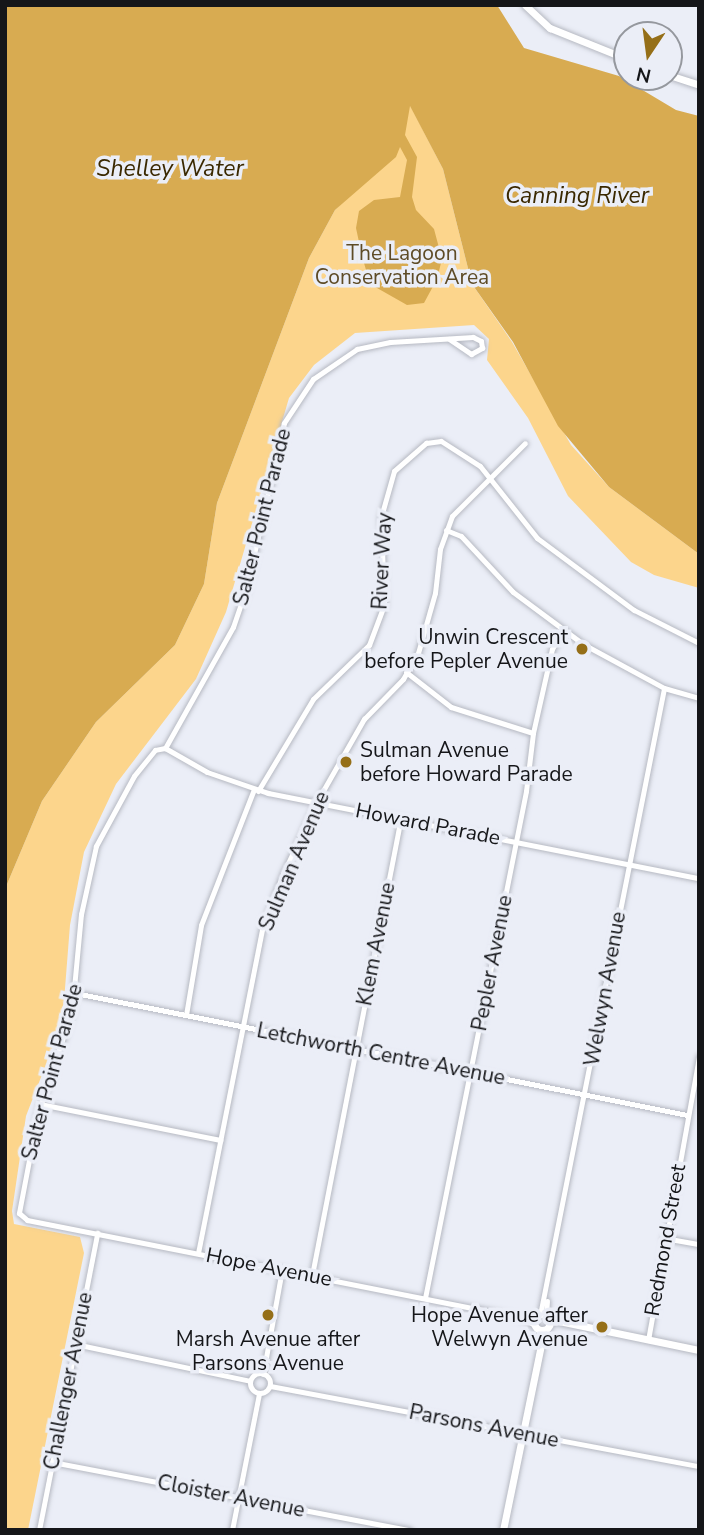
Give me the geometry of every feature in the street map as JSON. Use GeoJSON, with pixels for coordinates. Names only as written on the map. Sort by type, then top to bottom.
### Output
{"type":"FeatureCollection","features":[{"type":"Feature","properties":{"kind":"street"},"geometry":{"type":"LineString","coordinates":[[525,5],[550,28],[613,53]]}},
{"type":"Feature","properties":{"kind":"street","name":"Salter Point Parade"},"geometry":{"type":"LineString","coordinates":[[21,1216],[40,1104],[63,1046],[75,993],[81,914],[96,846],[134,776],[155,750],[166,748],[233,627],[246,589],[284,423],[304,389],[332,362],[364,347],[449,339],[477,337],[482,348],[471,354],[449,339]]}},
{"type":"Feature","properties":{"kind":"street","name":"River Way"},"geometry":{"type":"LineString","coordinates":[[186,1015],[201,925],[256,790],[313,699],[371,642],[384,605],[381,516],[394,471],[424,444],[439,441],[480,466],[537,538],[634,610],[699,642]]}},
{"type":"Feature","properties":{"kind":"street","name":"Sulman Avenue"},"geometry":{"type":"LineString","coordinates":[[198,1253],[262,929],[316,803],[364,719],[407,673],[429,618],[446,530],[455,511],[525,443]]}},
{"type":"Feature","properties":{"kind":"street"},"geometry":{"type":"LineString","coordinates":[[446,530],[461,537],[504,583],[563,630],[664,688],[699,698]]}},
{"type":"Feature","properties":{"kind":"street","name":"Pepler Avenue"},"geometry":{"type":"LineString","coordinates":[[425,1298],[515,842],[533,733],[552,649],[563,630]]}},
{"type":"Feature","properties":{"kind":"street"},"geometry":{"type":"LineString","coordinates":[[407,673],[451,707],[533,733]]}},
{"type":"Feature","properties":{"kind":"street","name":"Welwyn Avenue"},"geometry":{"type":"LineString","coordinates":[[503,1530],[628,863],[664,688]]}},
{"type":"Feature","properties":{"kind":"street","name":"Howard Parade"},"geometry":{"type":"LineString","coordinates":[[166,748],[200,769],[256,790],[699,877]]}},
{"type":"Feature","properties":{"kind":"street","name":"Klem Avenue"},"geometry":{"type":"LineString","coordinates":[[312,1275],[401,819]]}},
{"type":"Feature","properties":{"kind":"street","name":"Letchworth Centre Avenue"},"geometry":{"type":"LineString","coordinates":[[75,993],[687,1115]]}},
{"type":"Feature","properties":{"kind":"street","name":"Redmond Street"},"geometry":{"type":"LineString","coordinates":[[648,1340],[664,1238],[699,1058]]}},
{"type":"Feature","properties":{"kind":"street"},"geometry":{"type":"LineString","coordinates":[[40,1104],[220,1140]]}},
{"type":"Feature","properties":{"kind":"street","name":"Hope Avenue"},"geometry":{"type":"LineString","coordinates":[[21,1216],[542,1322],[699,1350]]}},
{"type":"Feature","properties":{"kind":"street","name":"Challenger Avenue"},"geometry":{"type":"LineString","coordinates":[[39,1530],[97,1233]]}},
{"type":"Feature","properties":{"kind":"street"},"geometry":{"type":"LineString","coordinates":[[664,1238],[699,1244]]}},
{"type":"Feature","properties":{"kind":"street"},"geometry":{"type":"LineString","coordinates":[[258,1394],[270,1386],[263,1374],[282,1269]]}},
{"type":"Feature","properties":{"kind":"street"},"geometry":{"type":"LineString","coordinates":[[75,1344],[250,1381],[263,1374]]}},
{"type":"Feature","properties":{"kind":"street"},"geometry":{"type":"LineString","coordinates":[[232,1530],[258,1394],[250,1381]]}},
{"type":"Feature","properties":{"kind":"street","name":"Parsons Avenue"},"geometry":{"type":"LineString","coordinates":[[270,1386],[699,1466]]}},
{"type":"Feature","properties":{"kind":"street","name":"Cloister Avenue"},"geometry":{"type":"LineString","coordinates":[[52,1461],[410,1530]]}},
{"type":"Feature","properties":{"kind":"green space","name":"The Lagoon Conservation Area"},"geometry":{"type":"Polygon","coordinates":[[[410,105],[443,169],[472,284],[512,342],[571,445],[609,487],[699,554],[699,588],[654,575],[631,562],[568,496],[528,418],[487,360],[489,339],[474,325],[355,333],[314,365],[289,398],[226,612],[196,679],[116,784],[84,852],[70,925],[64,1001],[55,1041],[26,1116],[12,1211],[14,1224],[80,1237],[84,1253],[28,1530],[5,1530],[5,889],[42,801],[96,722],[175,645],[204,584],[217,503],[309,258],[335,210],[358,188],[410,105]]]}},
{"type":"Feature","properties":{"kind":"water","name":"Shelley Water"},"geometry":{"type":"Polygon","coordinates":[[[5,5],[497,5],[524,48],[613,74],[613,91],[644,91],[676,110],[699,116],[699,554],[609,487],[558,426],[513,342],[472,284],[443,169],[410,106],[405,135],[417,157],[412,197],[416,210],[434,229],[442,259],[437,279],[424,303],[407,305],[370,284],[362,256],[356,228],[359,211],[374,200],[400,197],[407,160],[400,147],[396,157],[335,210],[309,258],[217,503],[204,584],[175,645],[96,722],[42,801],[5,889],[5,5]]]}},
{"type":"Feature","properties":{"kind":"place","name":"Unwin Crescent before Pepler Avenue"},"geometry":{"type":"Point","coordinates":[582,649]}},
{"type":"Feature","properties":{"kind":"place","name":"Sulman Avenue before Howard Parade"},"geometry":{"type":"Point","coordinates":[346,762]}},
{"type":"Feature","properties":{"kind":"place","name":"Marsh Avenue after Parsons Avenue"},"geometry":{"type":"Point","coordinates":[268,1315]}},
{"type":"Feature","properties":{"kind":"place","name":"Hope Avenue after Welwyn Avenue"},"geometry":{"type":"Point","coordinates":[602,1327]}},
{"type":"Feature","properties":{"kind":"water label","name":"Canning River"},"geometry":{"type":"Point","coordinates":[577,196]}}]}
